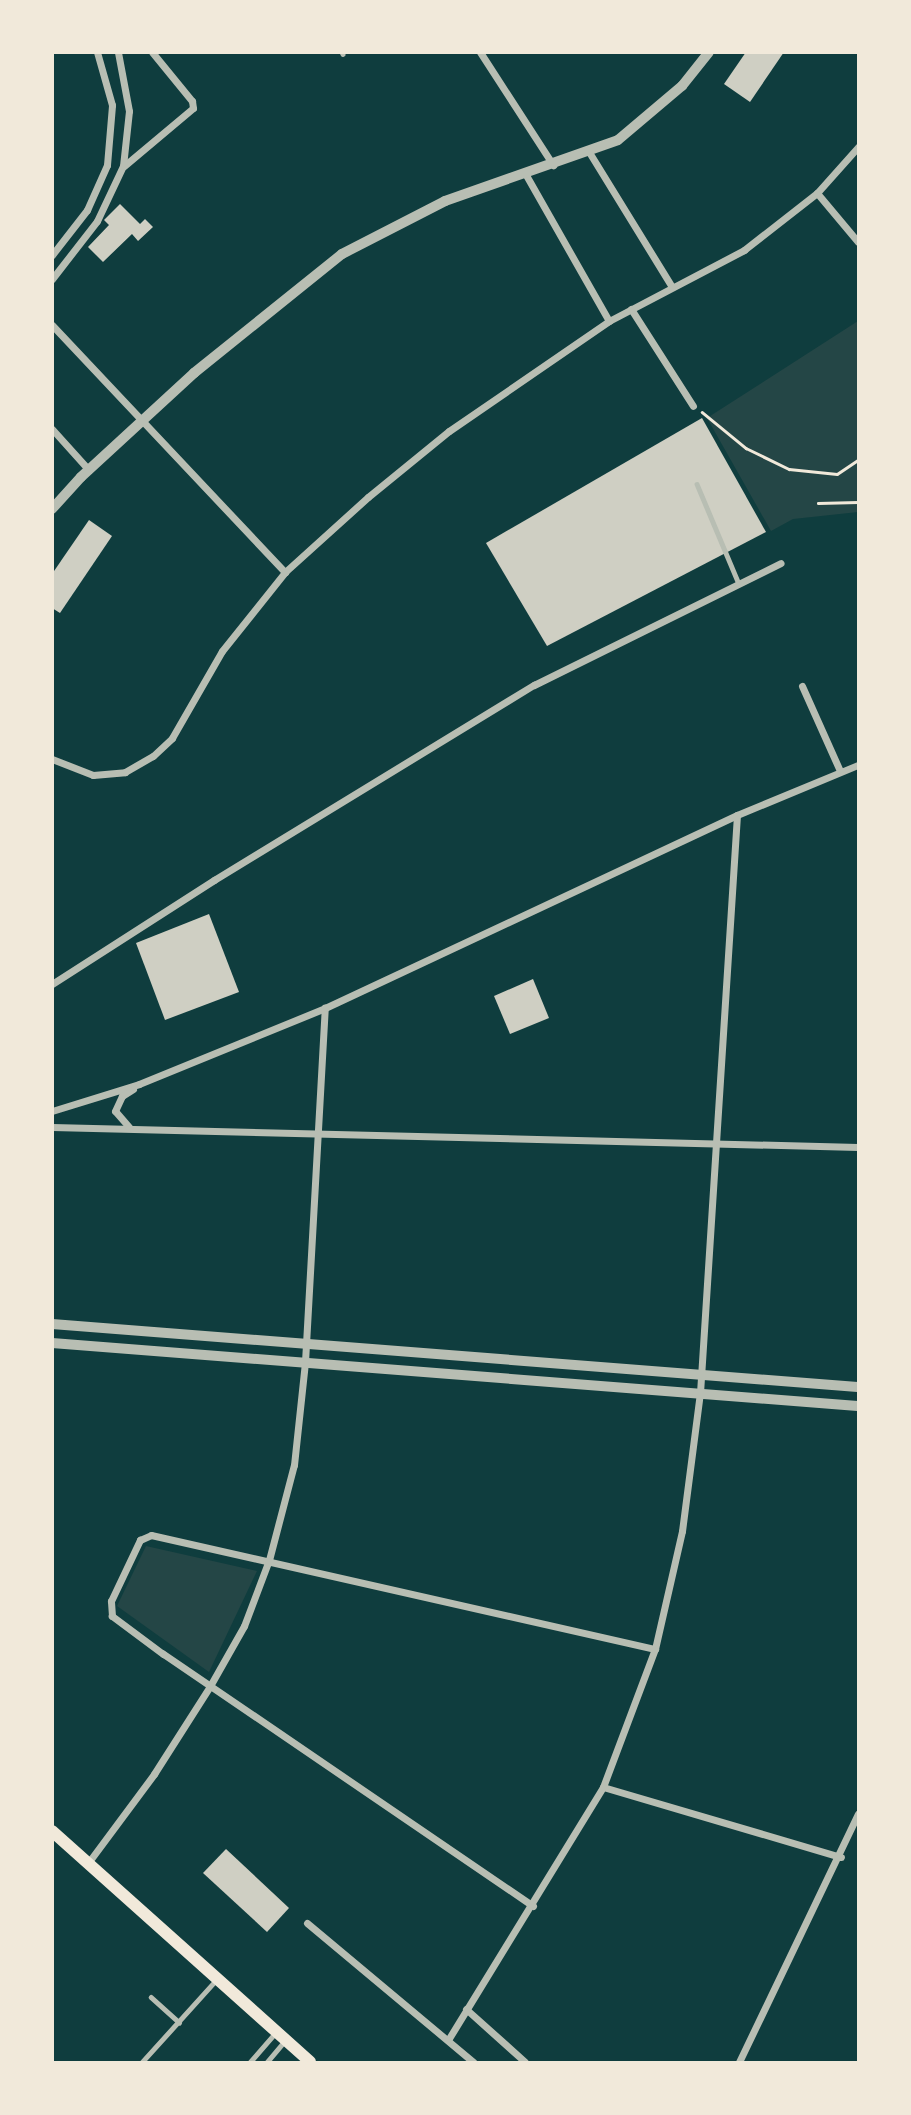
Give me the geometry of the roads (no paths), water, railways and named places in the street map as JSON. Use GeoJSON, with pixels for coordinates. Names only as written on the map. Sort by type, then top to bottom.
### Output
{"type":"FeatureCollection","features":[{"type":"Feature","properties":{"kind":"main road"},"geometry":{"type":"LineString","coordinates":[[52,1831],[310,2063]]}},
{"type":"Feature","properties":{"kind":"street"},"geometry":{"type":"LineString","coordinates":[[52,256],[99,190],[111,141],[112,105],[97,52]]}},
{"type":"Feature","properties":{"kind":"street"},"geometry":{"type":"LineString","coordinates":[[52,279],[97,221],[123,166],[128,141],[127,84],[118,52]]}},
{"type":"Feature","properties":{"kind":"street"},"geometry":{"type":"LineString","coordinates":[[123,166],[192,108],[192,101],[152,52]]}},
{"type":"Feature","properties":{"kind":"street"},"geometry":{"type":"LineString","coordinates":[[480,52],[554,166]]}},
{"type":"Feature","properties":{"kind":"street"},"geometry":{"type":"LineString","coordinates":[[52,509],[88,469],[255,320],[342,254],[399,221],[554,166],[618,139],[655,111],[709,52]]}},
{"type":"Feature","properties":{"kind":"street"},"geometry":{"type":"LineString","coordinates":[[111,141],[128,141]]}},
{"type":"Feature","properties":{"kind":"street"},"geometry":{"type":"LineString","coordinates":[[52,759],[93,775],[125,772],[153,756],[172,738],[222,651],[285,572],[449,431],[609,321],[744,250],[817,193],[859,147]]}},
{"type":"Feature","properties":{"kind":"street"},"geometry":{"type":"LineString","coordinates":[[589,152],[673,287]]}},
{"type":"Feature","properties":{"kind":"street"},"geometry":{"type":"LineString","coordinates":[[526,175],[609,321]]}},
{"type":"Feature","properties":{"kind":"street"},"geometry":{"type":"LineString","coordinates":[[817,193],[859,242]]}},
{"type":"Feature","properties":{"kind":"street"},"geometry":{"type":"LineString","coordinates":[[631,309],[693,406]]}},
{"type":"Feature","properties":{"kind":"street"},"geometry":{"type":"LineString","coordinates":[[52,325],[285,572]]}},
{"type":"Feature","properties":{"kind":"street"},"geometry":{"type":"LineString","coordinates":[[52,429],[88,469]]}},
{"type":"Feature","properties":{"kind":"street"},"geometry":{"type":"LineString","coordinates":[[52,984],[534,685],[781,562]]}},
{"type":"Feature","properties":{"kind":"street"},"geometry":{"type":"LineString","coordinates":[[803,687],[841,771]]}},
{"type":"Feature","properties":{"kind":"street"},"geometry":{"type":"LineString","coordinates":[[52,1111],[139,1084],[325,1008],[737,815],[859,765]]}},
{"type":"Feature","properties":{"kind":"street"},"geometry":{"type":"LineString","coordinates":[[448,2040],[533,1906],[603,1787],[655,1649],[682,1531],[702,1374],[719,1141],[737,815]]}},
{"type":"Feature","properties":{"kind":"street"},"geometry":{"type":"LineString","coordinates":[[88,1863],[154,1774],[210,1686],[244,1626],[269,1560],[294,1465],[305,1362],[315,1133],[325,1008]]}},
{"type":"Feature","properties":{"kind":"street"},"geometry":{"type":"LineString","coordinates":[[129,1127],[115,1111],[122,1096],[139,1084]]}},
{"type":"Feature","properties":{"kind":"street"},"geometry":{"type":"LineString","coordinates":[[52,1128],[129,1127],[719,1141],[859,1147]]}},
{"type":"Feature","properties":{"kind":"street"},"geometry":{"type":"LineString","coordinates":[[52,1324],[859,1387]]}},
{"type":"Feature","properties":{"kind":"street"},"geometry":{"type":"LineString","coordinates":[[52,1343],[859,1406]]}},
{"type":"Feature","properties":{"kind":"street"},"geometry":{"type":"LineString","coordinates":[[533,1906],[117,1621],[110,1612],[111,1601],[146,1536],[269,1560],[655,1649]]}},
{"type":"Feature","properties":{"kind":"street"},"geometry":{"type":"LineString","coordinates":[[603,1787],[841,1857]]}},
{"type":"Feature","properties":{"kind":"street"},"geometry":{"type":"LineString","coordinates":[[740,2063],[841,1857],[859,1814]]}},
{"type":"Feature","properties":{"kind":"street"},"geometry":{"type":"LineString","coordinates":[[307,1923],[473,2063]]}},
{"type":"Feature","properties":{"kind":"street"},"geometry":{"type":"LineString","coordinates":[[466,2009],[525,2063]]}},
{"type":"Feature","properties":{"kind":"lane"},"geometry":{"type":"LineString","coordinates":[[697,484],[739,584]]}},
{"type":"Feature","properties":{"kind":"lane"},"geometry":{"type":"LineString","coordinates":[[142,2063],[217,1979]]}},
{"type":"Feature","properties":{"kind":"lane"},"geometry":{"type":"LineString","coordinates":[[151,1997],[179,2022]]}},
{"type":"Feature","properties":{"kind":"lane"},"geometry":{"type":"LineString","coordinates":[[250,2063],[280,2036]]}},
{"type":"Feature","properties":{"kind":"lane"},"geometry":{"type":"LineString","coordinates":[[267,2063],[280,2036]]}}]}
